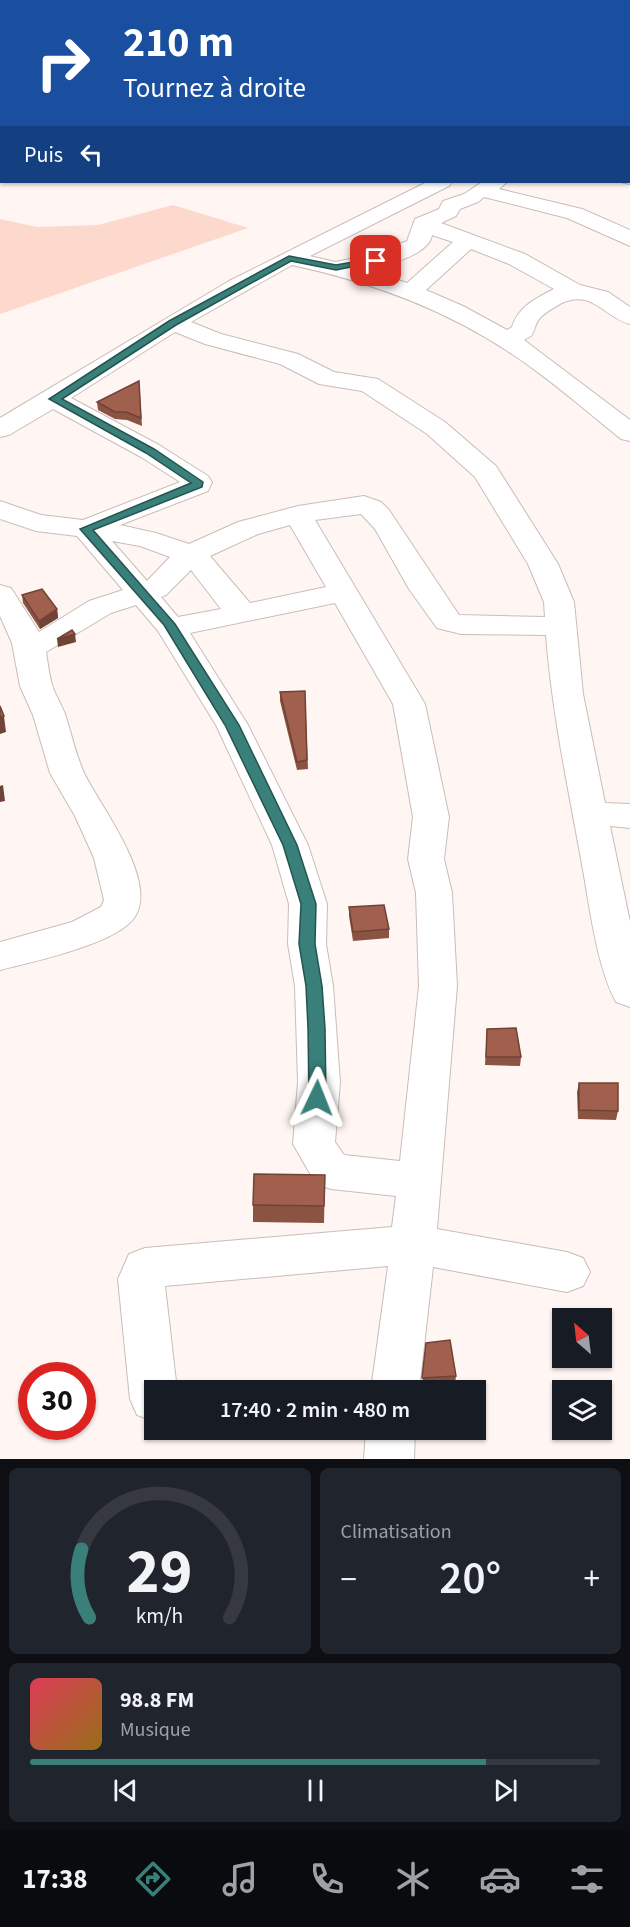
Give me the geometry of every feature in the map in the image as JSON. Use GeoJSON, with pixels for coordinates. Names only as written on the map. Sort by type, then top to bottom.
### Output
{"type":"FeatureCollection","features":[{"type":"Feature","properties":{"kind":"street"},"geometry":{"type":"LineString","coordinates":[[0,429],[53,400],[172,323],[289,258],[440,183]]}},
{"type":"Feature","properties":{"kind":"street"},"geometry":{"type":"LineString","coordinates":[[423,224],[449,212],[450,205],[471,198],[488,186],[503,197],[565,209],[597,220],[630,239]]}},
{"type":"Feature","properties":{"kind":"street"},"geometry":{"type":"LineString","coordinates":[[336,267],[376,261],[416,246],[420,242],[423,224]]}},
{"type":"Feature","properties":{"kind":"street"},"geometry":{"type":"LineString","coordinates":[[423,224],[517,259],[572,290],[600,297],[630,317]]}},
{"type":"Feature","properties":{"kind":"street"},"geometry":{"type":"LineString","coordinates":[[412,291],[468,240]]}},
{"type":"Feature","properties":{"kind":"street"},"geometry":{"type":"LineString","coordinates":[[289,258],[336,267],[412,291],[507,339],[630,433]]}},
{"type":"Feature","properties":{"kind":"street"},"geometry":{"type":"LineString","coordinates":[[507,339],[523,331],[527,317],[548,301],[572,290]]}},
{"type":"Feature","properties":{"kind":"street"},"geometry":{"type":"LineString","coordinates":[[172,323],[213,339],[289,358],[328,380],[369,384],[436,428],[486,472],[543,564],[559,602],[567,694],[613,931],[630,992]]}},
{"type":"Feature","properties":{"kind":"street"},"geometry":{"type":"LineString","coordinates":[[0,410],[53,400],[150,451],[198,482],[198,485],[87,531]]}},
{"type":"Feature","properties":{"kind":"street"},"geometry":{"type":"LineString","coordinates":[[29,648],[47,640],[100,607],[143,594],[164,583],[189,555],[248,528],[298,514],[364,504],[370,507],[393,535],[421,584],[448,622],[454,625],[561,626]]}},
{"type":"Feature","properties":{"kind":"street"},"geometry":{"type":"LineString","coordinates":[[0,508],[36,523],[101,531],[138,539],[189,555],[201,563],[228,598],[244,614]]}},
{"type":"Feature","properties":{"kind":"street"},"geometry":{"type":"LineString","coordinates":[[298,514],[409,704],[431,817],[426,860],[434,893],[438,986],[396,1380]]}},
{"type":"Feature","properties":{"kind":"street"},"geometry":{"type":"LineString","coordinates":[[87,531],[171,627],[232,725],[290,845],[308,904],[307,944],[314,986],[319,1082],[314,1144],[331,1171],[418,1181]]}},
{"type":"Feature","properties":{"kind":"street"},"geometry":{"type":"LineString","coordinates":[[171,627],[344,592]]}},
{"type":"Feature","properties":{"kind":"street"},"geometry":{"type":"LineString","coordinates":[[0,594],[12,609],[29,648],[35,683],[48,712],[65,769],[89,807],[108,850],[122,891],[123,904],[120,913],[91,928],[26,951],[0,956]]}},
{"type":"Feature","properties":{"kind":"street"},"geometry":{"type":"LineString","coordinates":[[590,813],[630,816]]}},
{"type":"Feature","properties":{"kind":"street"},"geometry":{"type":"LineString","coordinates":[[152,1380],[141,1279],[145,1268],[412,1244],[567,1272]]}},
{"type":"Feature","properties":{"kind":"street"},"geometry":{"type":"LineString","coordinates":[[389,1459],[390,1440]]}},
{"type":"Feature","properties":{"kind":"shaded area"},"geometry":{"type":"Polygon","coordinates":[[[173,205],[248,228],[0,314],[0,219],[37,227],[98,225],[173,205]]]}},
{"type":"Feature","properties":{"kind":"building"},"geometry":{"type":"Polygon","coordinates":[[[139,381],[141,418],[126,412],[115,412],[97,402],[139,381]]]}},
{"type":"Feature","properties":{"kind":"building"},"geometry":{"type":"Polygon","coordinates":[[[42,589],[57,609],[39,621],[22,595],[42,589]]]}},
{"type":"Feature","properties":{"kind":"building"},"geometry":{"type":"Polygon","coordinates":[[[72,630],[75,634],[57,639],[72,630]]]}},
{"type":"Feature","properties":{"kind":"building"},"geometry":{"type":"Polygon","coordinates":[[[305,691],[307,760],[297,762],[280,692],[305,691]]]}},
{"type":"Feature","properties":{"kind":"building"},"geometry":{"type":"Polygon","coordinates":[[[384,905],[389,929],[353,932],[349,907],[384,905]]]}},
{"type":"Feature","properties":{"kind":"building"},"geometry":{"type":"Polygon","coordinates":[[[516,1028],[521,1057],[486,1057],[487,1029],[516,1028]]]}},
{"type":"Feature","properties":{"kind":"building"},"geometry":{"type":"Polygon","coordinates":[[[579,1083],[618,1083],[618,1111],[579,1110],[579,1083]]]}},
{"type":"Feature","properties":{"kind":"building"},"geometry":{"type":"Polygon","coordinates":[[[254,1174],[325,1175],[324,1206],[253,1205],[254,1174]]]}},
{"type":"Feature","properties":{"kind":"building"},"geometry":{"type":"Polygon","coordinates":[[[450,1340],[456,1376],[422,1378],[426,1343],[450,1340]]]}},
{"type":"Feature","properties":{"kind":"route"},"geometry":{"type":"LineString","coordinates":[[317,1098],[319,1082],[317,1028],[314,986],[307,944],[308,904],[290,845],[232,725],[169,624],[86,529],[198,485],[198,482],[150,451],[54,399],[172,323],[289,258],[336,267],[376,261]]}}]}
